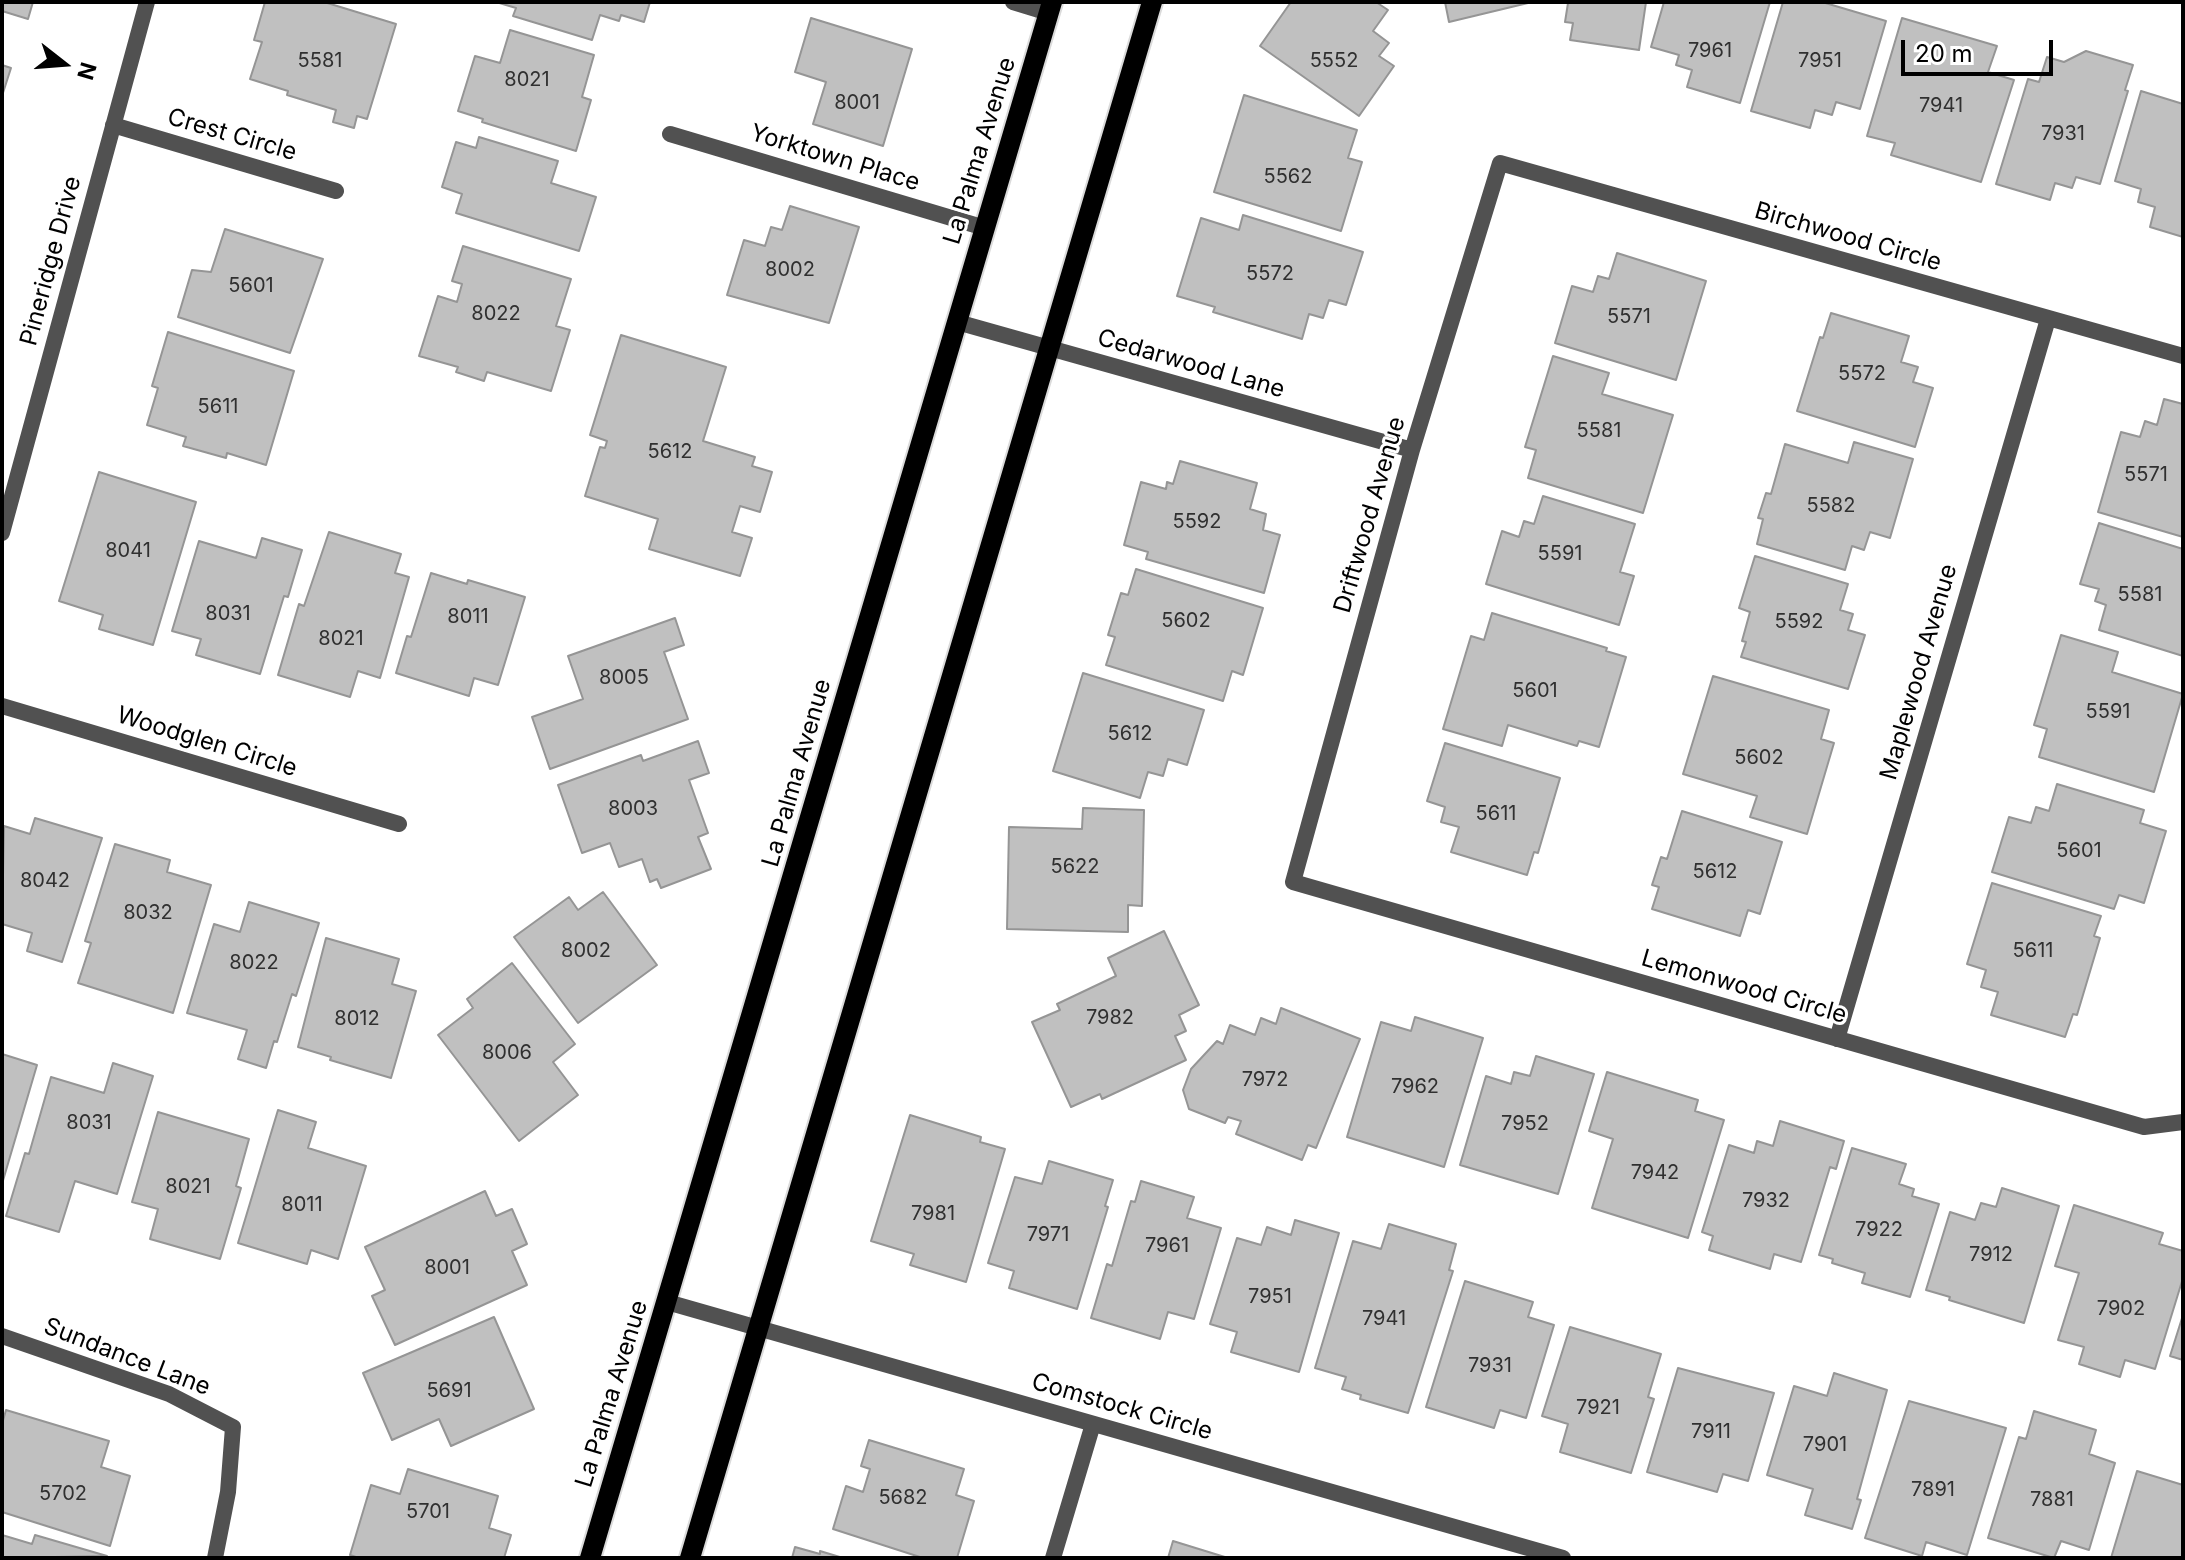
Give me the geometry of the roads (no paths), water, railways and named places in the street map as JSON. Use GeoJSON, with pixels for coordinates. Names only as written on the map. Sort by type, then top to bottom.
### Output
{"type":"FeatureCollection","features":[{"type":"Feature","properties":{"kind":"main road"},"geometry":{"type":"LineString","coordinates":[[690,1558],[1152,2]]}},
{"type":"Feature","properties":{"kind":"main road","name":"La Palma Avenue"},"geometry":{"type":"LineString","coordinates":[[590,1558],[1050,7]]}},
{"type":"Feature","properties":{"kind":"street","name":"Pineridge Drive"},"geometry":{"type":"LineString","coordinates":[[2,533],[147,2]]}},
{"type":"Feature","properties":{"kind":"street"},"geometry":{"type":"LineString","coordinates":[[1013,2],[1050,7]]}},
{"type":"Feature","properties":{"kind":"street","name":"Crest Circle"},"geometry":{"type":"LineString","coordinates":[[113,125],[336,191]]}},
{"type":"Feature","properties":{"kind":"street","name":"Yorktown Place"},"geometry":{"type":"LineString","coordinates":[[670,134],[985,228]]}},
{"type":"Feature","properties":{"kind":"street","name":"Birchwood Circle"},"geometry":{"type":"LineString","coordinates":[[1500,163],[2183,356]]}},
{"type":"Feature","properties":{"kind":"street","name":"Driftwood Avenue"},"geometry":{"type":"LineString","coordinates":[[1293,882],[1412,450],[1500,163]]}},
{"type":"Feature","properties":{"kind":"street","name":"Maplewood Avenue"},"geometry":{"type":"LineString","coordinates":[[1837,1039],[2048,319]]}},
{"type":"Feature","properties":{"kind":"street","name":"Cedarwood Lane"},"geometry":{"type":"LineString","coordinates":[[957,322],[1412,450]]}},
{"type":"Feature","properties":{"kind":"street","name":"Woodglen Circle"},"geometry":{"type":"LineString","coordinates":[[2,706],[399,824]]}},
{"type":"Feature","properties":{"kind":"street","name":"Lemonwood Circle"},"geometry":{"type":"LineString","coordinates":[[1293,882],[2144,1127],[2183,1122]]}},
{"type":"Feature","properties":{"kind":"street","name":"Comstock Circle"},"geometry":{"type":"LineString","coordinates":[[667,1302],[1563,1558]]}},
{"type":"Feature","properties":{"kind":"street","name":"Sundance Lane"},"geometry":{"type":"LineString","coordinates":[[2,1336],[169,1394],[233,1427],[228,1492],[215,1558]]}},
{"type":"Feature","properties":{"kind":"street"},"geometry":{"type":"LineString","coordinates":[[1053,1558],[1093,1424]]}}]}
